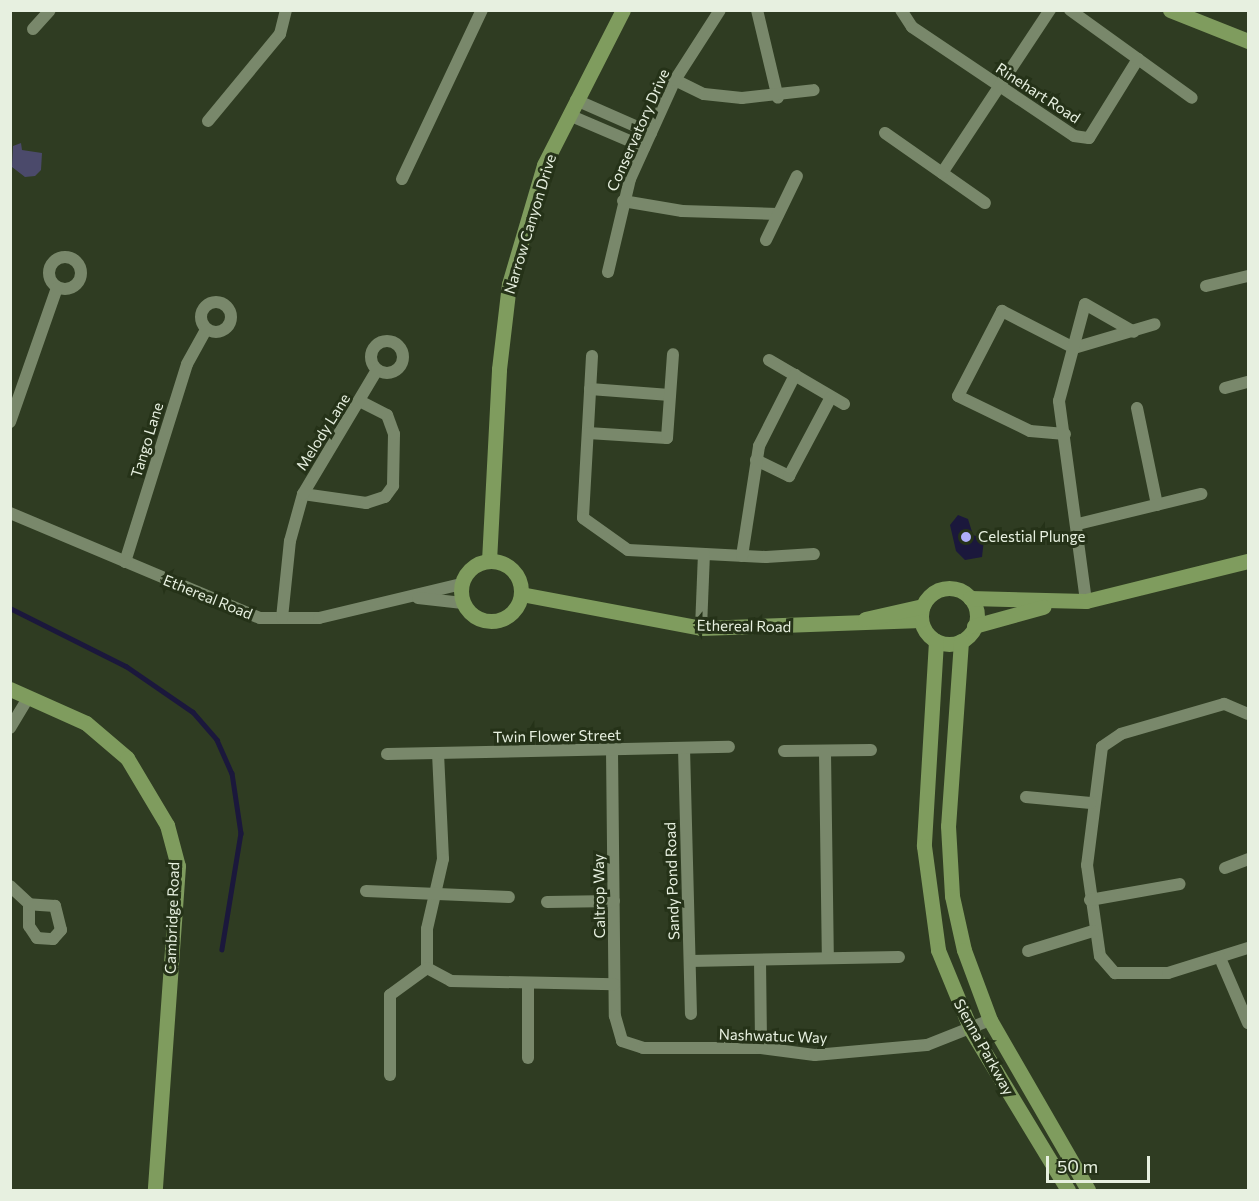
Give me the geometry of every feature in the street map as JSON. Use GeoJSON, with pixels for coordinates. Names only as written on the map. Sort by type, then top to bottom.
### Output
{"type":"FeatureCollection","features":[{"type":"Feature","properties":{"kind":"street"},"geometry":{"type":"LineString","coordinates":[[33,29],[51,10]]}},
{"type":"Feature","properties":{"kind":"street"},"geometry":{"type":"LineString","coordinates":[[208,121],[280,34],[286,10]]}},
{"type":"Feature","properties":{"kind":"street"},"geometry":{"type":"LineString","coordinates":[[402,179],[482,10]]}},
{"type":"Feature","properties":{"kind":"street","name":"Narrow Canyon Drive"},"geometry":{"type":"LineString","coordinates":[[489,561],[498,369],[509,284],[544,165],[623,10]]}},
{"type":"Feature","properties":{"kind":"street","name":"Conservatory Drive"},"geometry":{"type":"LineString","coordinates":[[608,272],[623,201],[644,147],[675,80],[720,10]]}},
{"type":"Feature","properties":{"kind":"street"},"geometry":{"type":"LineString","coordinates":[[757,10],[778,98]]}},
{"type":"Feature","properties":{"kind":"street","name":"Rinehart Road"},"geometry":{"type":"LineString","coordinates":[[901,10],[912,27],[1074,136],[1089,138],[1138,58]]}},
{"type":"Feature","properties":{"kind":"street"},"geometry":{"type":"LineString","coordinates":[[942,173],[1002,88],[1050,10]]}},
{"type":"Feature","properties":{"kind":"street"},"geometry":{"type":"LineString","coordinates":[[1071,10],[1192,98]]}},
{"type":"Feature","properties":{"kind":"street"},"geometry":{"type":"LineString","coordinates":[[1170,10],[1248,41]]}},
{"type":"Feature","properties":{"kind":"street"},"geometry":{"type":"LineString","coordinates":[[675,80],[704,94],[778,98],[814,90]]}},
{"type":"Feature","properties":{"kind":"street"},"geometry":{"type":"LineString","coordinates":[[576,100],[651,133]]}},
{"type":"Feature","properties":{"kind":"street"},"geometry":{"type":"LineString","coordinates":[[569,115],[644,147]]}},
{"type":"Feature","properties":{"kind":"street"},"geometry":{"type":"LineString","coordinates":[[885,133],[985,203]]}},
{"type":"Feature","properties":{"kind":"street"},"geometry":{"type":"LineString","coordinates":[[766,240],[797,176]]}},
{"type":"Feature","properties":{"kind":"street"},"geometry":{"type":"LineString","coordinates":[[623,201],[682,211],[778,214]]}},
{"type":"Feature","properties":{"kind":"street"},"geometry":{"type":"LineString","coordinates":[[1206,286],[1248,276]]}},
{"type":"Feature","properties":{"kind":"street"},"geometry":{"type":"LineString","coordinates":[[10,422],[57,288]]}},
{"type":"Feature","properties":{"kind":"street"},"geometry":{"type":"LineString","coordinates":[[1086,601],[1078,524],[1059,401],[1085,304],[1134,332]]}},
{"type":"Feature","properties":{"kind":"street"},"geometry":{"type":"LineString","coordinates":[[1065,434],[1030,431],[958,396],[1002,311],[1074,348],[1155,324]]}},
{"type":"Feature","properties":{"kind":"street","name":"Tango Lane"},"geometry":{"type":"LineString","coordinates":[[125,562],[187,364],[206,330]]}},
{"type":"Feature","properties":{"kind":"street"},"geometry":{"type":"LineString","coordinates":[[588,433],[667,438],[673,354]]}},
{"type":"Feature","properties":{"kind":"street"},"geometry":{"type":"LineString","coordinates":[[592,356],[583,518],[628,550],[742,556],[814,554]]}},
{"type":"Feature","properties":{"kind":"street"},"geometry":{"type":"LineString","coordinates":[[769,360],[844,404]]}},
{"type":"Feature","properties":{"kind":"street","name":"Melody Lane"},"geometry":{"type":"LineString","coordinates":[[282,618],[290,542],[303,494],[377,370]]}},
{"type":"Feature","properties":{"kind":"street"},"geometry":{"type":"LineString","coordinates":[[742,556],[756,460],[795,375]]}},
{"type":"Feature","properties":{"kind":"street"},"geometry":{"type":"LineString","coordinates":[[1225,388],[1248,382]]}},
{"type":"Feature","properties":{"kind":"street"},"geometry":{"type":"LineString","coordinates":[[590,389],[670,395]]}},
{"type":"Feature","properties":{"kind":"street"},"geometry":{"type":"LineString","coordinates":[[756,460],[789,476],[831,397]]}},
{"type":"Feature","properties":{"kind":"street"},"geometry":{"type":"LineString","coordinates":[[303,494],[366,503],[385,496],[393,486],[394,434],[387,415],[360,401]]}},
{"type":"Feature","properties":{"kind":"street"},"geometry":{"type":"LineString","coordinates":[[1137,408],[1157,505]]}},
{"type":"Feature","properties":{"kind":"street"},"geometry":{"type":"LineString","coordinates":[[1078,524],[1201,494]]}},
{"type":"Feature","properties":{"kind":"street","name":"Ethereal Road"},"geometry":{"type":"LineString","coordinates":[[10,513],[226,608],[282,618],[319,618],[417,598],[462,584]]}},
{"type":"Feature","properties":{"kind":"street"},"geometry":{"type":"LineString","coordinates":[[701,628],[704,554]]}},
{"type":"Feature","properties":{"kind":"street"},"geometry":{"type":"LineString","coordinates":[[489,561],[512,570],[521,594],[514,610],[499,620],[482,620],[463,603],[462,584],[472,568],[489,561]]}},
{"type":"Feature","properties":{"kind":"street","name":"Ethereal Road"},"geometry":{"type":"LineString","coordinates":[[521,594],[701,628],[861,621],[922,613],[944,588],[970,598],[1058,603],[1086,601],[1248,561]]}},
{"type":"Feature","properties":{"kind":"street","name":"Ethereal Road"},"geometry":{"type":"LineString","coordinates":[[417,598],[463,603]]}},
{"type":"Feature","properties":{"kind":"street"},"geometry":{"type":"LineString","coordinates":[[922,613],[936,641],[961,641],[975,626],[970,598]]}},
{"type":"Feature","properties":{"kind":"street","name":"Ethereal Road"},"geometry":{"type":"LineString","coordinates":[[975,626],[1058,603]]}},
{"type":"Feature","properties":{"kind":"street","name":"Sienna Parkway"},"geometry":{"type":"LineString","coordinates":[[936,641],[924,846],[938,950],[971,1030],[1068,1191]]}},
{"type":"Feature","properties":{"kind":"street","name":"Sienna Parkway"},"geometry":{"type":"LineString","coordinates":[[961,641],[948,826],[952,896],[964,950],[990,1020],[1088,1191]]}},
{"type":"Feature","properties":{"kind":"street","name":"Cambridge Road"},"geometry":{"type":"LineString","coordinates":[[10,689],[86,723],[127,758],[155,799],[178,866],[155,1191]]}},
{"type":"Feature","properties":{"kind":"street"},"geometry":{"type":"LineString","coordinates":[[10,728],[28,698]]}},
{"type":"Feature","properties":{"kind":"street"},"geometry":{"type":"LineString","coordinates":[[1248,714],[1224,704],[1110,739],[1097,758],[1091,803],[1090,900],[1093,930],[1105,966],[1127,976],[1168,974],[1248,948]]}},
{"type":"Feature","properties":{"kind":"street","name":"Twin Flower Street"},"geometry":{"type":"LineString","coordinates":[[387,754],[729,747]]}},
{"type":"Feature","properties":{"kind":"street","name":"Sandy Pond Road"},"geometry":{"type":"LineString","coordinates":[[684,748],[691,1014]]}},
{"type":"Feature","properties":{"kind":"street","name":"Caltrop Way"},"geometry":{"type":"LineString","coordinates":[[612,750],[614,984],[622,1041]]}},
{"type":"Feature","properties":{"kind":"street"},"geometry":{"type":"LineString","coordinates":[[784,751],[825,753],[871,750]]}},
{"type":"Feature","properties":{"kind":"street"},"geometry":{"type":"LineString","coordinates":[[427,968],[427,929],[437,894],[444,823],[438,753]]}},
{"type":"Feature","properties":{"kind":"street"},"geometry":{"type":"LineString","coordinates":[[825,753],[828,958]]}},
{"type":"Feature","properties":{"kind":"street"},"geometry":{"type":"LineString","coordinates":[[1026,797],[1091,803]]}},
{"type":"Feature","properties":{"kind":"street"},"geometry":{"type":"LineString","coordinates":[[1225,868],[1248,859]]}},
{"type":"Feature","properties":{"kind":"street"},"geometry":{"type":"LineString","coordinates":[[1090,900],[1180,884]]}},
{"type":"Feature","properties":{"kind":"street"},"geometry":{"type":"LineString","coordinates":[[10,886],[29,904]]}},
{"type":"Feature","properties":{"kind":"street"},"geometry":{"type":"LineString","coordinates":[[366,891],[510,897]]}},
{"type":"Feature","properties":{"kind":"street"},"geometry":{"type":"LineString","coordinates":[[547,902],[614,901]]}},
{"type":"Feature","properties":{"kind":"street"},"geometry":{"type":"LineString","coordinates":[[1029,951],[1093,930]]}},
{"type":"Feature","properties":{"kind":"street"},"geometry":{"type":"LineString","coordinates":[[690,961],[899,957]]}},
{"type":"Feature","properties":{"kind":"street"},"geometry":{"type":"LineString","coordinates":[[1220,958],[1248,1023]]}},
{"type":"Feature","properties":{"kind":"street"},"geometry":{"type":"LineString","coordinates":[[760,960],[761,1048]]}},
{"type":"Feature","properties":{"kind":"street"},"geometry":{"type":"LineString","coordinates":[[427,968],[451,981],[614,984]]}},
{"type":"Feature","properties":{"kind":"street"},"geometry":{"type":"LineString","coordinates":[[390,1075],[390,994],[427,968]]}},
{"type":"Feature","properties":{"kind":"street"},"geometry":{"type":"LineString","coordinates":[[528,983],[528,1058]]}},
{"type":"Feature","properties":{"kind":"street","name":"Nashwatuc Way"},"geometry":{"type":"LineString","coordinates":[[622,1041],[643,1048],[761,1048],[815,1055],[927,1045],[971,1030],[990,1020]]}},
{"type":"Feature","properties":{"kind":"shaded area"},"geometry":{"type":"Polygon","coordinates":[[[21,143],[22,150],[42,153],[41,170],[35,176],[25,177],[12,167],[13,146],[21,143]]]}},
{"type":"Feature","properties":{"kind":"shaded area","name":"Celestial Plunge"},"geometry":{"type":"Polygon","coordinates":[[[958,515],[968,519],[973,535],[984,539],[982,557],[965,560],[956,551],[950,525],[958,515]]]}},
{"type":"Feature","properties":{"kind":"waterway"},"geometry":{"type":"LineString","coordinates":[[10,608],[126,666],[193,712],[217,740],[232,773],[241,833],[222,949]]}},
{"type":"Feature","properties":{"kind":"place","name":"Celestial Plunge"},"geometry":{"type":"Point","coordinates":[966,537]}}]}
